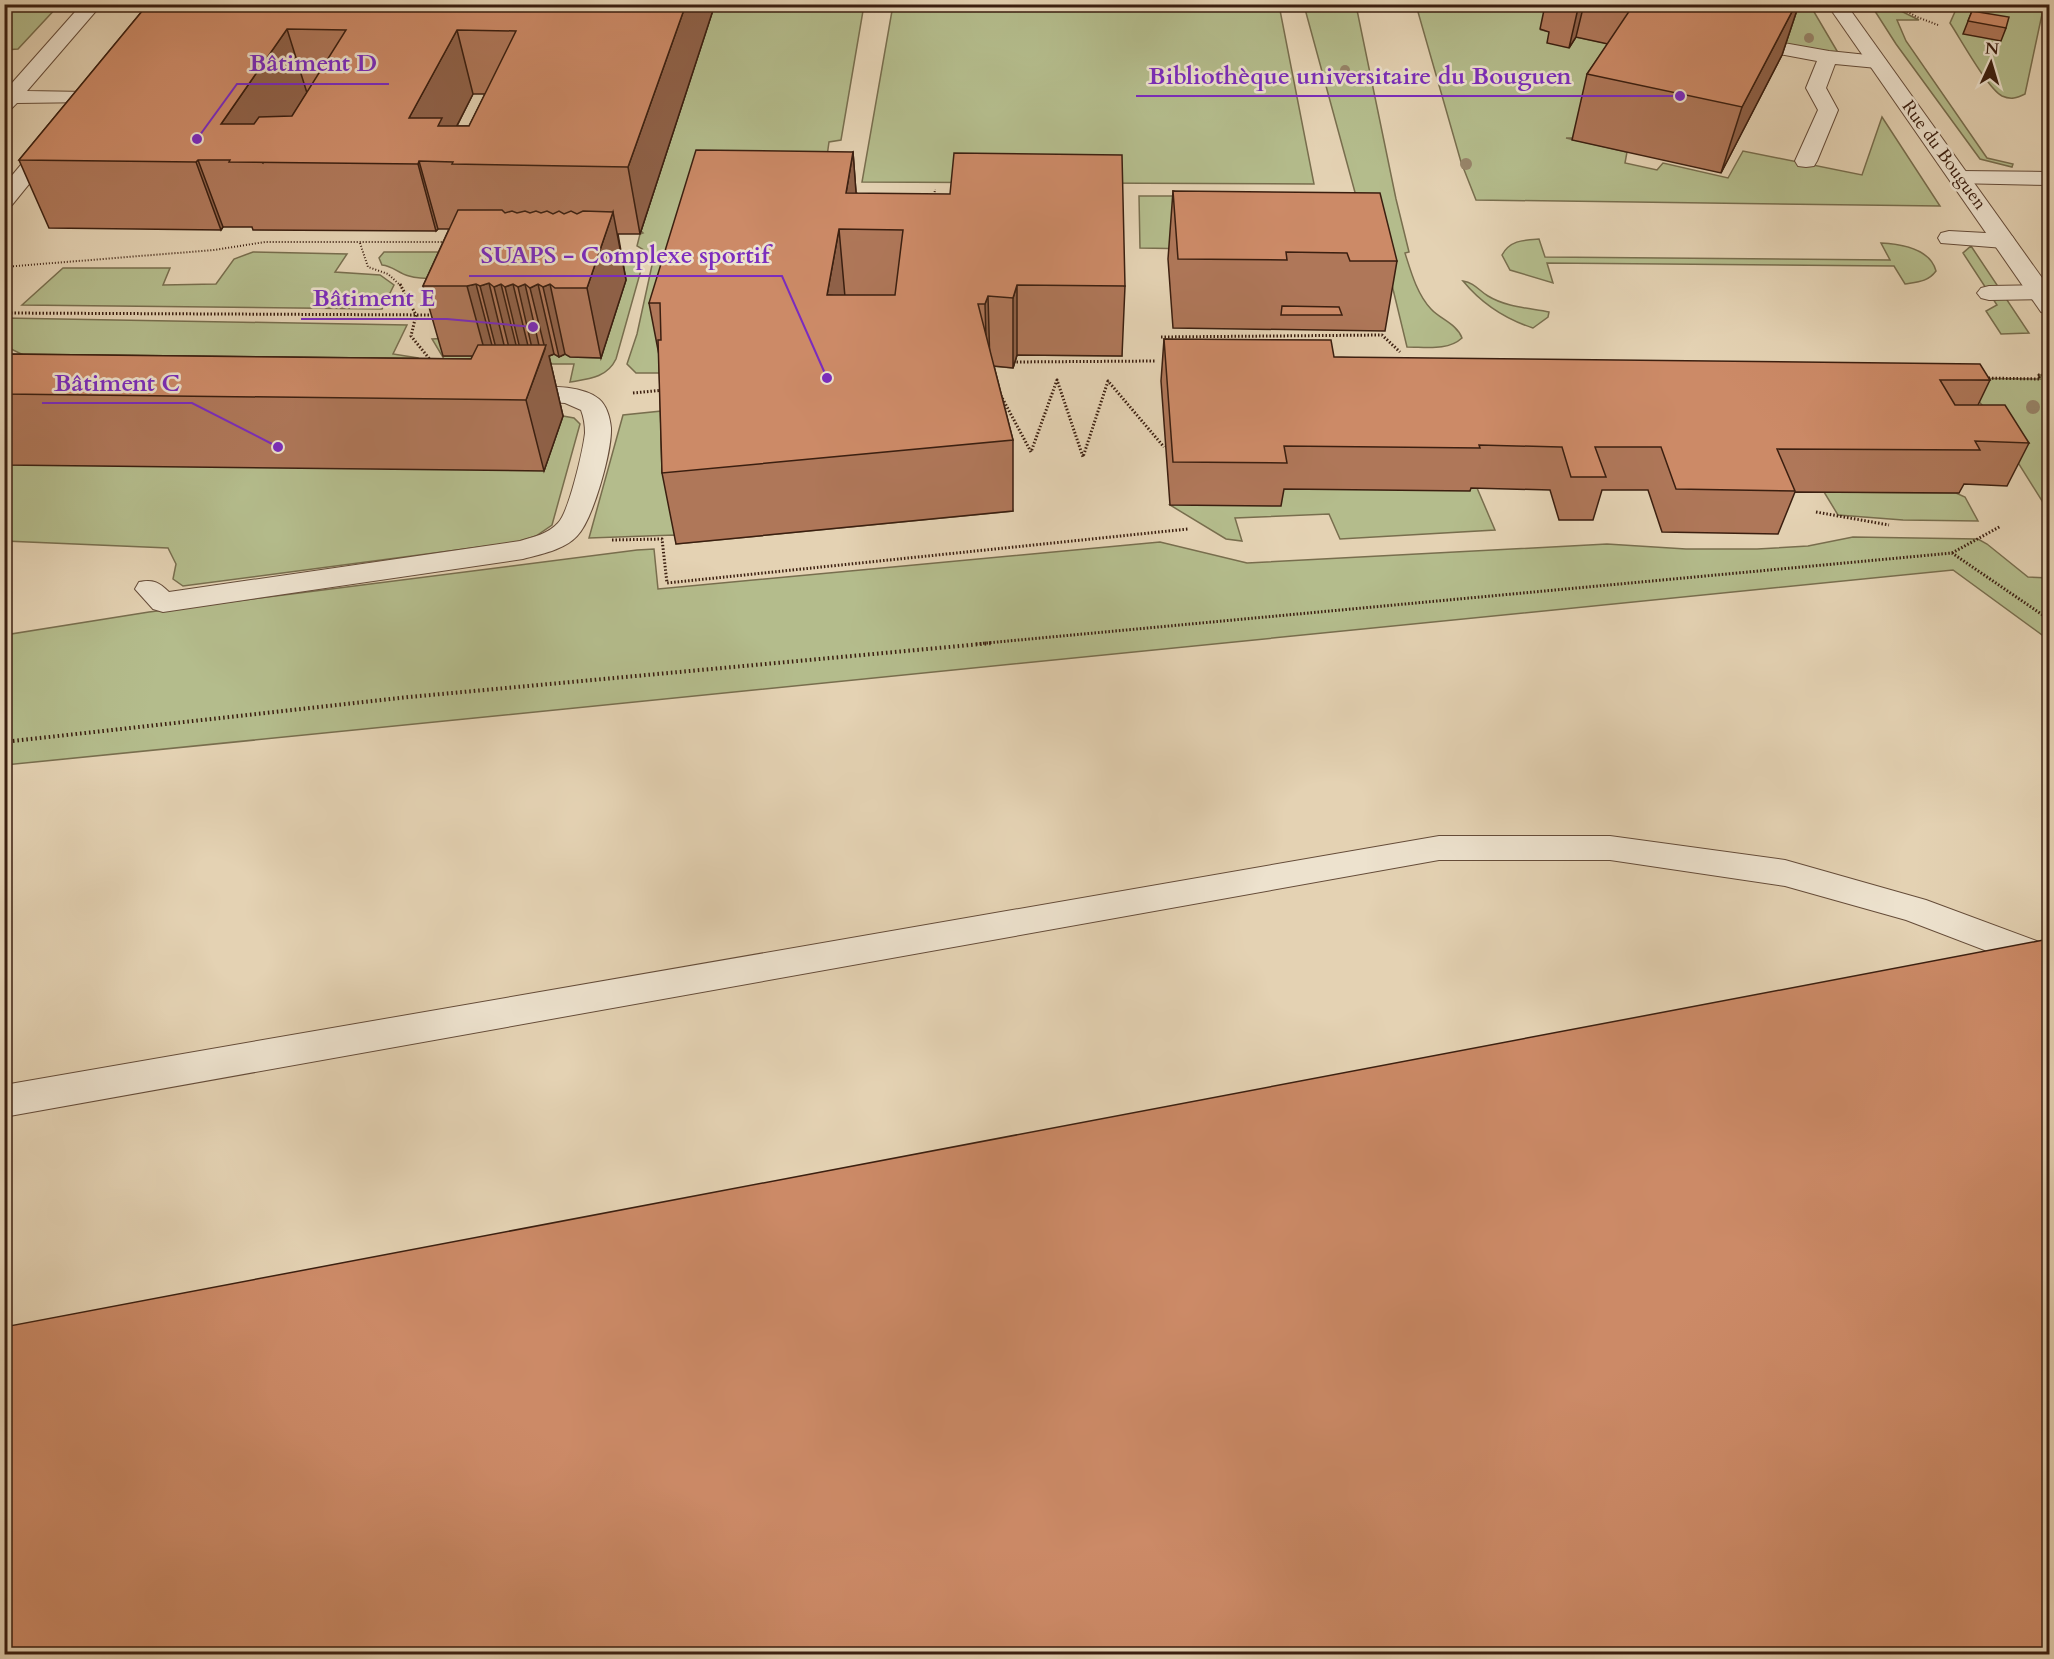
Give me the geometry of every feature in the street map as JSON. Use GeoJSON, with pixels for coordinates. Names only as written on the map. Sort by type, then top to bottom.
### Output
{"type":"FeatureCollection","features":[{"type":"Feature","properties":{"kind":"street"},"geometry":{"type":"LineString","coordinates":[[8,101],[93,4]]}},
{"type":"Feature","properties":{"kind":"street","name":"Rue du Bouguen"},"geometry":{"type":"LineString","coordinates":[[1836,4],[2046,297]]}},
{"type":"Feature","properties":{"kind":"street"},"geometry":{"type":"LineString","coordinates":[[1716,36],[1829,57],[1877,62]]}},
{"type":"Feature","properties":{"kind":"street"},"geometry":{"type":"LineString","coordinates":[[1806,161],[1828,110],[1816,88],[1821,71],[1829,57]]}},
{"type":"Feature","properties":{"kind":"street"},"geometry":{"type":"LineString","coordinates":[[4,200],[101,81]]}},
{"type":"Feature","properties":{"kind":"street"},"geometry":{"type":"LineString","coordinates":[[8,101],[87,98]]}},
{"type":"Feature","properties":{"kind":"street"},"geometry":{"type":"LineString","coordinates":[[1961,178],[2048,179]]}},
{"type":"Feature","properties":{"kind":"street"},"geometry":{"type":"LineString","coordinates":[[1949,238],[2004,241]]}},
{"type":"Feature","properties":{"kind":"street"},"geometry":{"type":"LineString","coordinates":[[1989,292],[2046,297]]}},
{"type":"Feature","properties":{"kind":"street"},"geometry":{"type":"LineString","coordinates":[[149,589],[163,602],[523,550],[553,541],[573,524],[582,500],[598,433],[597,419],[591,406],[564,395],[493,394]]}},
{"type":"Feature","properties":{"kind":"street"},"geometry":{"type":"LineString","coordinates":[[4,1101],[1439,848],[1610,848],[1785,873],[1914,909],[2049,961]]}},
{"type":"Feature","properties":{"kind":"path"},"geometry":{"type":"LineString","coordinates":[[1894,4],[1917,17],[1938,25]]}},
{"type":"Feature","properties":{"kind":"path"},"geometry":{"type":"LineString","coordinates":[[934,200],[935,189]]}},
{"type":"Feature","properties":{"kind":"path"},"geometry":{"type":"LineString","coordinates":[[4,267],[214,250],[265,242],[451,242]]}},
{"type":"Feature","properties":{"kind":"path"},"geometry":{"type":"LineString","coordinates":[[359,242],[368,267],[385,272],[400,281],[416,315],[411,336],[432,360],[433,371]]}},
{"type":"Feature","properties":{"kind":"path"},"geometry":{"type":"LineString","coordinates":[[4,313],[438,315]]}},
{"type":"Feature","properties":{"kind":"path"},"geometry":{"type":"LineString","coordinates":[[1161,337],[1382,335],[1400,352]]}},
{"type":"Feature","properties":{"kind":"path"},"geometry":{"type":"LineString","coordinates":[[1305,336],[1308,345]]}},
{"type":"Feature","properties":{"kind":"path"},"geometry":{"type":"LineString","coordinates":[[1005,362],[1156,361]]}},
{"type":"Feature","properties":{"kind":"path"},"geometry":{"type":"LineString","coordinates":[[1975,378],[2040,379],[2038,375],[2049,375]]}},
{"type":"Feature","properties":{"kind":"path"},"geometry":{"type":"LineString","coordinates":[[999,391],[1031,452],[1057,380],[1083,457],[1108,381],[1164,447]]}},
{"type":"Feature","properties":{"kind":"path"},"geometry":{"type":"LineString","coordinates":[[1816,512],[1889,525]]}},
{"type":"Feature","properties":{"kind":"path"},"geometry":{"type":"LineString","coordinates":[[4,742],[409,697],[1952,553],[2001,526]]}},
{"type":"Feature","properties":{"kind":"path"},"geometry":{"type":"LineString","coordinates":[[553,541],[662,539],[667,583],[1188,529]]}},
{"type":"Feature","properties":{"kind":"path"},"geometry":{"type":"LineString","coordinates":[[1952,553],[2049,620]]}},
{"type":"Feature","properties":{"kind":"green space"},"geometry":{"type":"Polygon","coordinates":[[[1519,4],[1553,11],[1541,30],[1630,48],[1573,138],[1566,138],[1627,152],[1625,163],[1657,170],[1663,163],[1728,178],[1743,151],[1862,175],[1882,117],[1940,206],[1476,200],[1461,162],[1416,5],[1519,4]]]}},
{"type":"Feature","properties":{"kind":"green space"},"geometry":{"type":"Polygon","coordinates":[[[21,5],[59,5],[18,49],[5,50],[4,8],[18,8],[21,5]]]}},
{"type":"Feature","properties":{"kind":"green space"},"geometry":{"type":"Polygon","coordinates":[[[714,5],[864,5],[841,140],[829,142],[822,192],[1119,223],[1122,356],[1017,355],[1013,368],[990,366],[981,384],[1013,511],[676,544],[675,535],[589,538],[623,415],[671,410],[672,373],[636,373],[627,364],[637,334],[654,256],[637,246],[714,5]]]}},
{"type":"Feature","properties":{"kind":"green space"},"geometry":{"type":"Polygon","coordinates":[[[893,5],[1279,5],[1314,184],[862,182],[893,5]]]}},
{"type":"Feature","properties":{"kind":"green space"},"geometry":{"type":"Polygon","coordinates":[[[1651,5],[1810,5],[1840,56],[1643,18],[1651,5]]]}},
{"type":"Feature","properties":{"kind":"green space"},"geometry":{"type":"Polygon","coordinates":[[[1871,5],[1889,5],[1919,20],[1897,20],[1906,41],[1987,158],[2013,164],[2012,167],[1980,159],[1896,44],[1871,5]]]}},
{"type":"Feature","properties":{"kind":"green space"},"geometry":{"type":"Polygon","coordinates":[[[1958,5],[1982,5],[2014,11],[2015,5],[2044,5],[2025,94],[2014,98],[2005,97],[1989,84],[1950,23],[1958,5]]]}},
{"type":"Feature","properties":{"kind":"green space"},"geometry":{"type":"Polygon","coordinates":[[[1305,9],[1357,10],[1409,252],[1405,253],[1415,282],[1426,303],[1460,333],[1462,338],[1450,345],[1407,347],[1384,252],[1140,248],[1139,196],[1192,196],[1359,207],[1305,9]]]}},
{"type":"Feature","properties":{"kind":"green space"},"geometry":{"type":"Polygon","coordinates":[[[1539,239],[1545,257],[1890,260],[1881,243],[1905,246],[1921,252],[1933,263],[1936,271],[1926,279],[1905,284],[1894,266],[1547,263],[1553,283],[1510,270],[1502,255],[1513,244],[1539,239]]]}},
{"type":"Feature","properties":{"kind":"green space"},"geometry":{"type":"Polygon","coordinates":[[[1971,246],[2029,333],[2001,334],[1986,311],[1997,305],[1963,253],[1971,246]]]}},
{"type":"Feature","properties":{"kind":"green space"},"geometry":{"type":"Polygon","coordinates":[[[253,252],[347,254],[335,272],[380,275],[394,285],[382,309],[22,305],[63,268],[170,268],[163,285],[216,284],[234,259],[253,252]]]}},
{"type":"Feature","properties":{"kind":"green space"},"geometry":{"type":"Polygon","coordinates":[[[384,252],[465,252],[453,279],[419,278],[405,275],[382,265],[379,258],[384,252]]]}},
{"type":"Feature","properties":{"kind":"green space"},"geometry":{"type":"Polygon","coordinates":[[[611,253],[632,259],[641,270],[616,359],[608,370],[596,377],[570,382],[574,364],[461,364],[453,374],[432,339],[450,338],[444,356],[547,357],[554,354],[559,357],[565,354],[571,357],[601,358],[611,253]]]}},
{"type":"Feature","properties":{"kind":"green space"},"geometry":{"type":"Polygon","coordinates":[[[1463,281],[1471,283],[1502,303],[1549,312],[1548,317],[1533,328],[1523,324],[1486,304],[1463,281]]]}},
{"type":"Feature","properties":{"kind":"green space"},"geometry":{"type":"Polygon","coordinates":[[[4,318],[407,325],[393,354],[418,358],[422,380],[74,380],[5,346],[4,318]]]}},
{"type":"Feature","properties":{"kind":"green space"},"geometry":{"type":"Polygon","coordinates":[[[2038,375],[2049,375],[2049,512],[1982,405],[1965,387],[1943,378],[2040,379],[2038,375]]]}},
{"type":"Feature","properties":{"kind":"green space"},"geometry":{"type":"Polygon","coordinates":[[[563,416],[574,418],[580,424],[552,525],[536,536],[517,542],[183,586],[173,579],[176,564],[168,548],[5,541],[5,465],[563,416]]]}},
{"type":"Feature","properties":{"kind":"green space"},"geometry":{"type":"Polygon","coordinates":[[[1278,488],[1477,488],[1495,530],[1340,539],[1329,514],[1235,518],[1242,541],[1226,539],[1170,505],[1278,488]]]}},
{"type":"Feature","properties":{"kind":"green space"},"geometry":{"type":"Polygon","coordinates":[[[1824,492],[1956,493],[1965,497],[1978,521],[1903,520],[1838,515],[1824,492]]]}},
{"type":"Feature","properties":{"kind":"green space"},"geometry":{"type":"Polygon","coordinates":[[[1853,537],[1978,539],[2028,577],[2049,578],[2049,640],[1953,570],[5,765],[5,635],[149,612],[637,550],[654,549],[658,589],[1160,542],[1247,563],[1607,544],[1686,549],[1757,549],[1808,546],[1853,537]]]}},
{"type":"Feature","properties":{"kind":"building"},"geometry":{"type":"Polygon","coordinates":[[[148,4],[686,4],[628,167],[452,164],[453,162],[419,161],[418,164],[229,162],[230,160],[198,160],[196,162],[19,160],[148,4]],[[287,29],[221,124],[254,124],[259,117],[292,116],[346,30],[287,29]],[[457,30],[409,118],[442,118],[438,126],[469,126],[516,31],[457,30]]]}},
{"type":"Feature","properties":{"kind":"building"},"geometry":{"type":"Polygon","coordinates":[[[1634,4],[1796,4],[1742,107],[1587,74],[1634,4]]]}},
{"type":"Feature","properties":{"kind":"building"},"geometry":{"type":"Polygon","coordinates":[[[1972,11],[2009,17],[2006,28],[1968,21],[1972,11]]]}},
{"type":"Feature","properties":{"kind":"building"},"geometry":{"type":"Polygon","coordinates":[[[696,150],[853,152],[846,193],[950,194],[954,153],[1122,155],[1125,286],[1017,285],[1013,298],[988,296],[985,304],[978,304],[1013,440],[662,473],[658,340],[661,340],[660,303],[649,303],[696,150]],[[839,229],[827,295],[895,295],[903,230],[839,229]]]}},
{"type":"Feature","properties":{"kind":"building"},"geometry":{"type":"Polygon","coordinates":[[[1173,191],[1380,193],[1397,261],[1350,261],[1347,253],[1286,252],[1287,260],[1178,259],[1173,191]]]}},
{"type":"Feature","properties":{"kind":"building"},"geometry":{"type":"Polygon","coordinates":[[[458,210],[502,210],[505,213],[547,211],[553,214],[559,211],[564,214],[571,211],[577,214],[583,211],[613,212],[587,288],[555,288],[550,284],[543,287],[538,284],[530,288],[525,284],[518,287],[513,284],[505,287],[501,284],[494,287],[489,283],[480,286],[476,284],[423,286],[458,210]]]}},
{"type":"Feature","properties":{"kind":"building"},"geometry":{"type":"Polygon","coordinates":[[[1282,306],[1339,307],[1342,315],[1281,315],[1282,306]]]}},
{"type":"Feature","properties":{"kind":"building"},"geometry":{"type":"Polygon","coordinates":[[[1164,339],[1331,340],[1334,357],[1980,364],[1990,380],[1940,380],[1955,405],[2005,405],[2029,443],[1975,441],[1980,450],[1777,449],[1795,491],[1676,489],[1661,447],[1595,447],[1606,477],[1571,477],[1562,447],[1284,446],[1287,463],[1173,462],[1164,339]]]}},
{"type":"Feature","properties":{"kind":"building"},"geometry":{"type":"Polygon","coordinates":[[[478,345],[546,345],[526,400],[4,394],[4,354],[471,359],[478,345]]]}},
{"type":"Feature","properties":{"kind":"building"},"geometry":{"type":"Polygon","coordinates":[[[2049,939],[2049,1654],[4,1654],[4,1327],[2049,939]]]}},
{"type":"Feature","properties":{"kind":"place","name":"Bibliothèque universitaire du Bouguen"},"geometry":{"type":"Point","coordinates":[1680,96]}},
{"type":"Feature","properties":{"kind":"place","name":"Bâtiment D"},"geometry":{"type":"Point","coordinates":[197,139]}},
{"type":"Feature","properties":{"kind":"place","name":"Bâtiment E"},"geometry":{"type":"Point","coordinates":[533,327]}},
{"type":"Feature","properties":{"kind":"place","name":"SUAPS - Complexe sportif"},"geometry":{"type":"Point","coordinates":[827,378]}},
{"type":"Feature","properties":{"kind":"place","name":"Bâtiment C"},"geometry":{"type":"Point","coordinates":[278,447]}}]}
